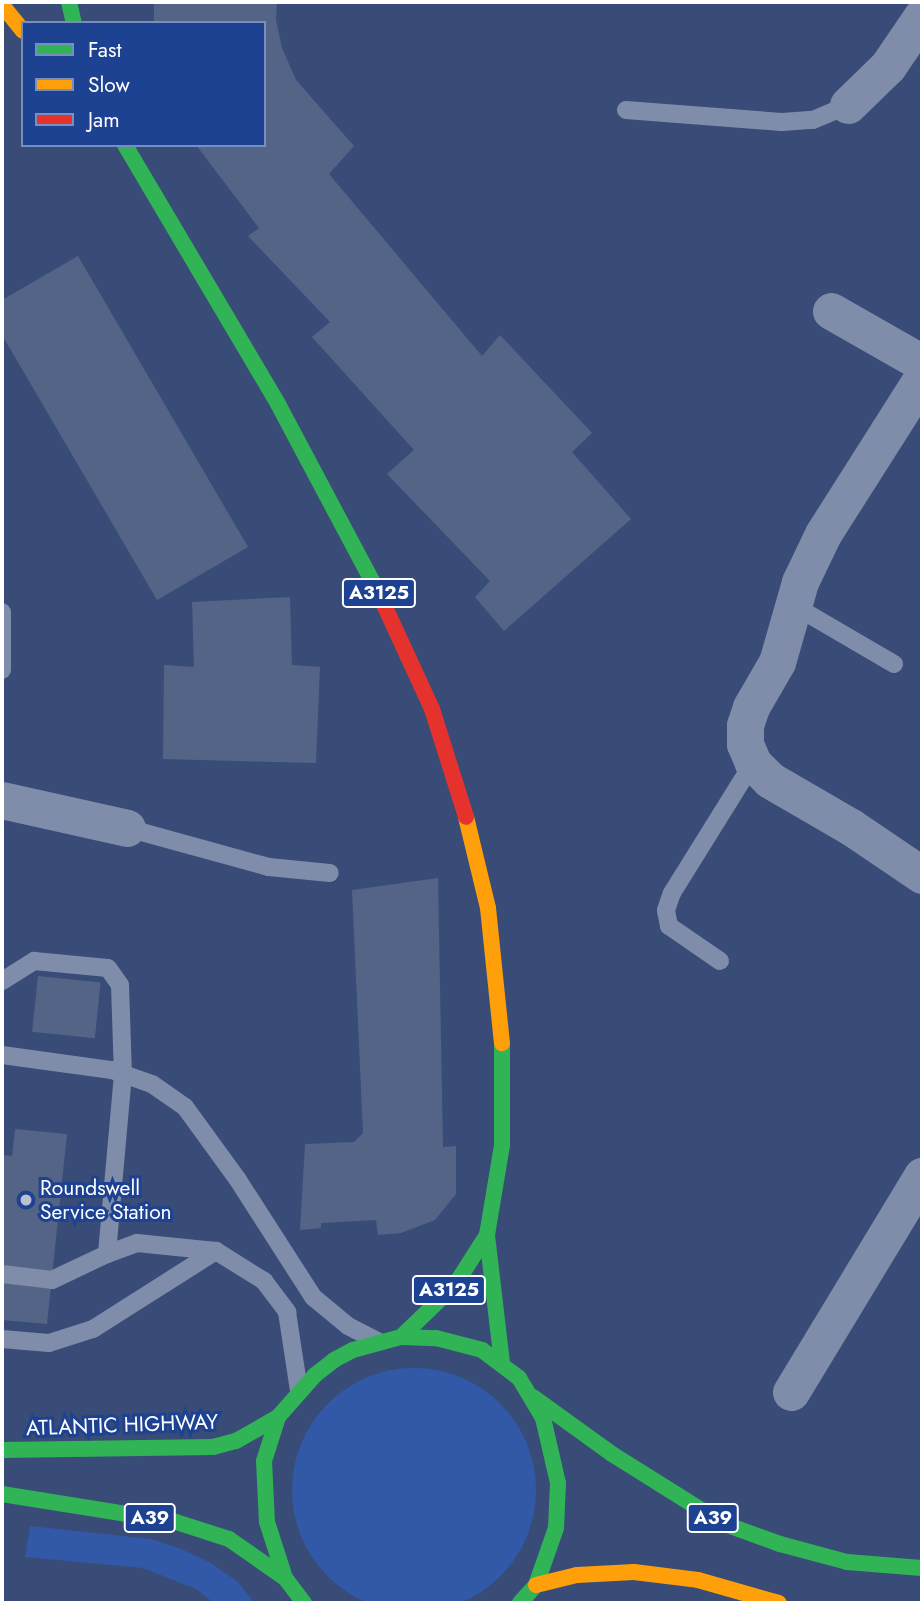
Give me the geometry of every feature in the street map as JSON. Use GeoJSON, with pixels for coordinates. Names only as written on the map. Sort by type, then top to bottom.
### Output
{"type":"FeatureCollection","features":[{"type":"Feature","properties":{"kind":"main road"},"geometry":{"type":"LineString","coordinates":[[69,2],[74,21]]}},
{"type":"Feature","properties":{"kind":"main road"},"geometry":{"type":"LineString","coordinates":[[2,5],[12,21],[21,28]]}},
{"type":"Feature","properties":{"kind":"main road","name":"A3125"},"geometry":{"type":"LineString","coordinates":[[126,147],[278,404],[365,562],[432,709],[463,803],[488,908],[501,1024],[504,1088],[502,1145],[487,1235],[502,1363]]}},
{"type":"Feature","properties":{"kind":"main road","name":"A3125"},"geometry":{"type":"LineString","coordinates":[[401,1337],[455,1285],[487,1235]]}},
{"type":"Feature","properties":{"kind":"main road"},"geometry":{"type":"LineString","coordinates":[[304,1603],[285,1577],[273,1548],[263,1487],[264,1461],[278,1417],[315,1375],[334,1360],[379,1342],[401,1337],[460,1342],[482,1350],[502,1363],[533,1397],[544,1418],[558,1483],[556,1528],[536,1585],[520,1603]]}},
{"type":"Feature","properties":{"kind":"main road","name":"A39"},"geometry":{"type":"LineString","coordinates":[[533,1397],[612,1454],[722,1523],[780,1544],[847,1562],[922,1568]]}},
{"type":"Feature","properties":{"kind":"main road","name":"ATLANTIC HIGHWAY"},"geometry":{"type":"LineString","coordinates":[[2,1450],[213,1447],[236,1441],[278,1417]]}},
{"type":"Feature","properties":{"kind":"main road","name":"A39"},"geometry":{"type":"LineString","coordinates":[[2,1494],[176,1522],[229,1539],[285,1577]]}},
{"type":"Feature","properties":{"kind":"main road"},"geometry":{"type":"LineString","coordinates":[[536,1585],[577,1575],[634,1572],[698,1580],[779,1603]]}},
{"type":"Feature","properties":{"kind":"street"},"geometry":{"type":"LineString","coordinates":[[848,105],[888,66],[922,16]]}},
{"type":"Feature","properties":{"kind":"street"},"geometry":{"type":"LineString","coordinates":[[831,311],[922,363]]}},
{"type":"Feature","properties":{"kind":"street"},"geometry":{"type":"LineString","coordinates":[[922,377],[823,534],[793,605],[777,662],[751,707],[745,725],[745,744],[753,762],[770,780],[851,827],[922,875]]}},
{"type":"Feature","properties":{"kind":"street"},"geometry":{"type":"LineString","coordinates":[[2,800],[127,828]]}},
{"type":"Feature","properties":{"kind":"street"},"geometry":{"type":"LineString","coordinates":[[790,1392],[922,1176]]}},
{"type":"Feature","properties":{"kind":"lane"},"geometry":{"type":"LineString","coordinates":[[626,110],[782,122],[813,120],[848,105]]}},
{"type":"Feature","properties":{"kind":"lane"},"geometry":{"type":"LineString","coordinates":[[793,605],[894,664]]}},
{"type":"Feature","properties":{"kind":"lane"},"geometry":{"type":"LineString","coordinates":[[2,612],[2,670]]}},
{"type":"Feature","properties":{"kind":"lane"},"geometry":{"type":"LineString","coordinates":[[720,961],[669,926],[666,910],[672,893],[753,762]]}},
{"type":"Feature","properties":{"kind":"lane"},"geometry":{"type":"LineString","coordinates":[[127,828],[269,867],[330,873]]}},
{"type":"Feature","properties":{"kind":"lane"},"geometry":{"type":"LineString","coordinates":[[2,981],[34,961],[108,968],[120,985],[123,1074],[107,1254]]}},
{"type":"Feature","properties":{"kind":"lane"},"geometry":{"type":"LineString","coordinates":[[2,1055],[123,1074],[152,1084],[185,1107],[238,1180],[313,1297],[348,1326],[379,1342]]}},
{"type":"Feature","properties":{"kind":"lane"},"geometry":{"type":"LineString","coordinates":[[2,1274],[52,1280],[137,1243],[216,1251],[264,1281],[287,1312],[300,1394]]}},
{"type":"Feature","properties":{"kind":"lane"},"geometry":{"type":"LineString","coordinates":[[2,1339],[49,1343],[93,1329],[216,1251]]}},
{"type":"Feature","properties":{"kind":"shaded area"},"geometry":{"type":"Polygon","coordinates":[[[390,1370],[438,1370],[461,1377],[482,1389],[500,1404],[522,1432],[531,1455],[535,1478],[534,1514],[522,1548],[491,1584],[472,1598],[452,1606],[376,1606],[356,1598],[328,1576],[313,1558],[301,1537],[294,1514],[294,1466],[306,1432],[328,1404],[346,1389],[367,1377],[390,1370]]]}},
{"type":"Feature","properties":{"kind":"shaded area"},"geometry":{"type":"Polygon","coordinates":[[[30,1526],[151,1539],[181,1549],[211,1563],[238,1582],[254,1603],[214,1603],[196,1589],[143,1568],[25,1557],[30,1526]]]}},
{"type":"Feature","properties":{"kind":"building"},"geometry":{"type":"Polygon","coordinates":[[[154,2],[277,2],[276,20],[282,48],[296,80],[354,146],[329,174],[482,356],[500,335],[592,433],[572,452],[631,519],[504,631],[475,597],[490,581],[387,474],[414,450],[312,337],[330,322],[248,236],[259,228],[198,147],[266,147],[266,21],[154,21],[154,2]]]}},
{"type":"Feature","properties":{"kind":"building"},"geometry":{"type":"Polygon","coordinates":[[[78,256],[248,547],[157,600],[2,335],[2,300],[78,256]]]}},
{"type":"Feature","properties":{"kind":"building"},"geometry":{"type":"Polygon","coordinates":[[[290,597],[292,665],[320,667],[316,763],[163,759],[164,665],[194,667],[192,602],[290,597]]]}},
{"type":"Feature","properties":{"kind":"building"},"geometry":{"type":"Polygon","coordinates":[[[438,878],[443,1147],[456,1146],[456,1194],[435,1220],[401,1233],[378,1235],[376,1220],[321,1223],[321,1228],[300,1230],[305,1144],[354,1142],[363,1133],[352,890],[438,878]]]}},
{"type":"Feature","properties":{"kind":"building"},"geometry":{"type":"Polygon","coordinates":[[[38,976],[101,983],[95,1038],[32,1032],[38,976]]]}},
{"type":"Feature","properties":{"kind":"building"},"geometry":{"type":"Polygon","coordinates":[[[15,1129],[67,1134],[47,1324],[2,1320],[2,1155],[12,1156],[15,1129]]]}},
{"type":"Feature","properties":{"kind":"traffic: fast"},"geometry":{"type":"LineString","coordinates":[[69,2],[74,21]]}},
{"type":"Feature","properties":{"kind":"traffic: fast"},"geometry":{"type":"LineString","coordinates":[[126,147],[278,404],[380,596]]}},
{"type":"Feature","properties":{"kind":"traffic: fast"},"geometry":{"type":"LineString","coordinates":[[502,1043],[502,1145],[487,1235],[502,1363]]}},
{"type":"Feature","properties":{"kind":"traffic: fast"},"geometry":{"type":"LineString","coordinates":[[401,1337],[455,1285],[487,1235]]}},
{"type":"Feature","properties":{"kind":"traffic: fast"},"geometry":{"type":"LineString","coordinates":[[304,1603],[285,1578],[267,1522],[264,1461],[278,1417],[315,1375],[334,1360],[353,1350],[401,1337],[436,1338],[482,1350],[519,1378],[543,1418],[558,1483],[556,1528],[536,1585],[520,1603]]}},
{"type":"Feature","properties":{"kind":"traffic: fast"},"geometry":{"type":"LineString","coordinates":[[533,1397],[612,1454],[722,1523],[780,1544],[847,1562],[922,1568]]}},
{"type":"Feature","properties":{"kind":"traffic: fast"},"geometry":{"type":"LineString","coordinates":[[2,1450],[213,1447],[236,1441],[278,1417]]}},
{"type":"Feature","properties":{"kind":"traffic: fast"},"geometry":{"type":"LineString","coordinates":[[2,1494],[176,1522],[229,1539],[285,1578]]}},
{"type":"Feature","properties":{"kind":"traffic: slow"},"geometry":{"type":"LineString","coordinates":[[2,5],[21,29]]}},
{"type":"Feature","properties":{"kind":"traffic: slow"},"geometry":{"type":"LineString","coordinates":[[466,817],[488,908],[502,1043]]}},
{"type":"Feature","properties":{"kind":"traffic: slow"},"geometry":{"type":"LineString","coordinates":[[536,1585],[577,1575],[634,1572],[698,1580],[779,1603]]}},
{"type":"Feature","properties":{"kind":"traffic: jam"},"geometry":{"type":"LineString","coordinates":[[380,596],[432,709],[466,817]]}},
{"type":"Feature","properties":{"kind":"place","name":"Roundswell Service Station"},"geometry":{"type":"Point","coordinates":[26,1200]}}]}
